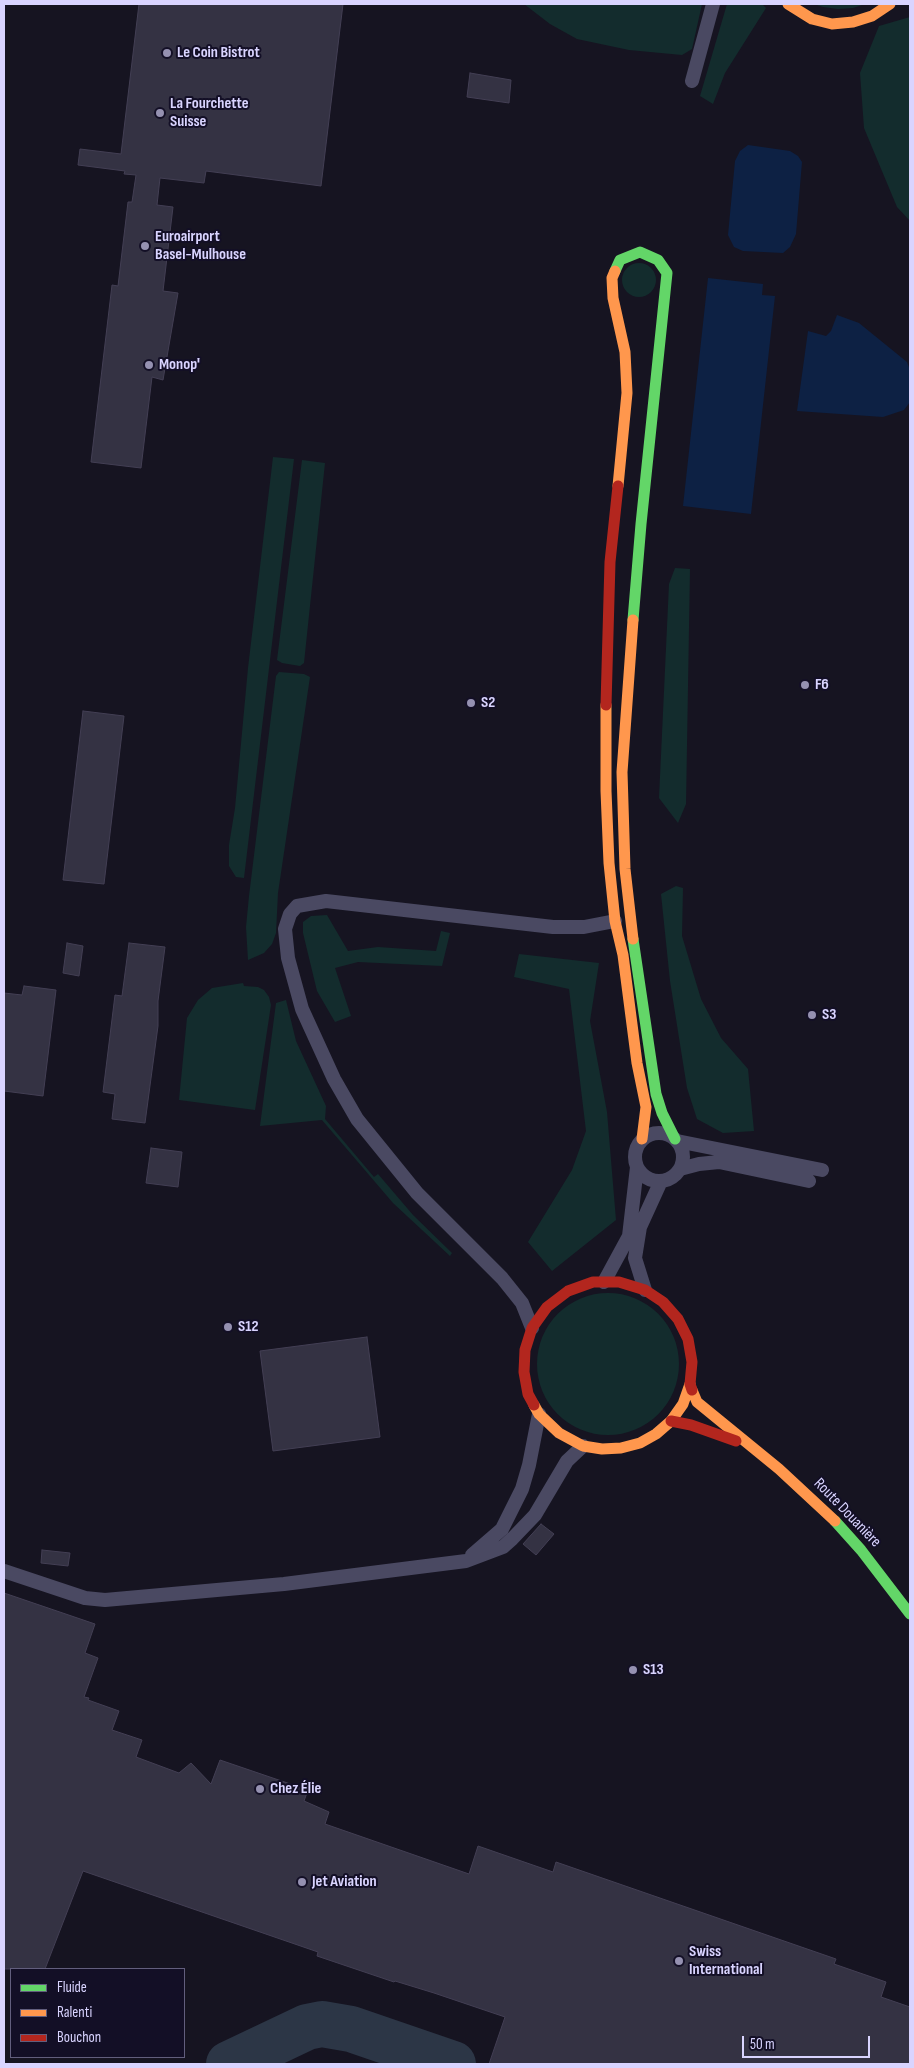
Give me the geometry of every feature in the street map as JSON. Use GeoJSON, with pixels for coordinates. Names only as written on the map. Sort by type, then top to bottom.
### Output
{"type":"FeatureCollection","features":[{"type":"Feature","properties":{"kind":"street"},"geometry":{"type":"LineString","coordinates":[[692,82],[713,4]]}},
{"type":"Feature","properties":{"kind":"street"},"geometry":{"type":"LineString","coordinates":[[788,4],[812,19],[832,24],[853,22],[866,18],[890,4]]}},
{"type":"Feature","properties":{"kind":"street"},"geometry":{"type":"LineString","coordinates":[[604,1282],[629,1236],[637,1167],[635,1152],[642,1139],[646,1107],[637,1064],[623,955],[615,921],[609,863],[606,791],[606,657],[610,562],[627,392],[625,352],[613,298],[612,278],[620,260],[640,252],[658,260],[667,273],[641,524],[628,683],[622,772],[625,869],[632,934],[654,1086],[662,1113],[683,1155],[680,1169],[675,1175],[661,1181],[646,1178],[637,1167]]}},
{"type":"Feature","properties":{"kind":"street"},"geometry":{"type":"LineString","coordinates":[[532,1328],[522,1303],[502,1278],[417,1193],[357,1119],[334,1079],[302,1009],[288,958],[285,929],[290,914],[296,906],[326,901],[553,927],[584,927],[615,921]]}},
{"type":"Feature","properties":{"kind":"street"},"geometry":{"type":"LineString","coordinates":[[642,1139],[656,1133],[664,1133],[676,1140],[822,1170]]}},
{"type":"Feature","properties":{"kind":"street"},"geometry":{"type":"LineString","coordinates":[[680,1169],[699,1164],[719,1162],[809,1182]]}},
{"type":"Feature","properties":{"kind":"street"},"geometry":{"type":"LineString","coordinates":[[645,1290],[636,1258],[640,1227],[661,1181]]}},
{"type":"Feature","properties":{"kind":"street"},"geometry":{"type":"LineString","coordinates":[[593,1282],[604,1282],[620,1282],[645,1290],[664,1302],[678,1319],[688,1340],[692,1362],[690,1384],[683,1404],[671,1421],[656,1434],[640,1443],[621,1448],[602,1449],[583,1446],[558,1433],[539,1414],[528,1394],[524,1372],[525,1350],[532,1328],[547,1307],[568,1291],[593,1282]]}},
{"type":"Feature","properties":{"kind":"street","name":"Route Douanière"},"geometry":{"type":"LineString","coordinates":[[690,1384],[697,1402],[808,1494],[848,1534],[910,1614]]}},
{"type":"Feature","properties":{"kind":"street"},"geometry":{"type":"LineString","coordinates":[[466,1561],[502,1530],[522,1489],[530,1465],[539,1414]]}},
{"type":"Feature","properties":{"kind":"street","name":"Route Douanière"},"geometry":{"type":"LineString","coordinates":[[671,1421],[749,1445]]}},
{"type":"Feature","properties":{"kind":"street"},"geometry":{"type":"LineString","coordinates":[[4,1571],[85,1598],[105,1600],[292,1583],[466,1561],[503,1547],[512,1539],[535,1515],[567,1461],[583,1446]]}},
{"type":"Feature","properties":{"kind":"green space"},"geometry":{"type":"Polygon","coordinates":[[[524,4],[702,4],[692,49],[682,55],[629,50],[577,39],[550,24],[524,4]]]}},
{"type":"Feature","properties":{"kind":"green space"},"geometry":{"type":"Polygon","coordinates":[[[727,4],[762,4],[766,8],[725,73],[713,104],[700,96],[727,4]]]}},
{"type":"Feature","properties":{"kind":"green space"},"geometry":{"type":"Polygon","coordinates":[[[814,4],[865,4],[853,8],[838,9],[814,4]]]}},
{"type":"Feature","properties":{"kind":"green space"},"geometry":{"type":"Polygon","coordinates":[[[910,17],[910,221],[897,207],[864,128],[860,73],[879,26],[910,17]]]}},
{"type":"Feature","properties":{"kind":"green space"},"geometry":{"type":"Polygon","coordinates":[[[639,263],[651,268],[656,280],[651,292],[639,297],[627,292],[622,280],[627,268],[639,263]]]}},
{"type":"Feature","properties":{"kind":"green space"},"geometry":{"type":"Polygon","coordinates":[[[273,457],[294,459],[244,878],[236,877],[229,866],[229,845],[235,808],[248,668],[273,457]]]}},
{"type":"Feature","properties":{"kind":"green space"},"geometry":{"type":"Polygon","coordinates":[[[302,460],[325,463],[304,663],[300,666],[282,663],[277,660],[302,460]]]}},
{"type":"Feature","properties":{"kind":"green space"},"geometry":{"type":"Polygon","coordinates":[[[675,568],[690,569],[686,804],[678,823],[659,798],[669,584],[675,568]]]}},
{"type":"Feature","properties":{"kind":"green space"},"geometry":{"type":"Polygon","coordinates":[[[279,672],[304,674],[310,677],[278,893],[276,933],[272,944],[264,953],[248,960],[246,927],[249,896],[276,676],[279,672]]]}},
{"type":"Feature","properties":{"kind":"green space"},"geometry":{"type":"Polygon","coordinates":[[[676,886],[683,888],[682,936],[701,999],[721,1038],[748,1069],[754,1131],[723,1133],[697,1119],[687,1088],[670,981],[661,894],[676,886]]]}},
{"type":"Feature","properties":{"kind":"green space"},"geometry":{"type":"Polygon","coordinates":[[[327,915],[348,951],[378,947],[436,951],[441,931],[450,933],[442,966],[358,962],[335,968],[351,1016],[335,1022],[317,991],[303,933],[303,922],[311,916],[327,915]]]}},
{"type":"Feature","properties":{"kind":"green space"},"geometry":{"type":"Polygon","coordinates":[[[519,954],[599,963],[590,1021],[607,1112],[616,1220],[552,1271],[528,1242],[572,1170],[586,1131],[569,989],[514,977],[519,954]]]}},
{"type":"Feature","properties":{"kind":"green space"},"geometry":{"type":"Polygon","coordinates":[[[243,983],[244,986],[258,987],[264,990],[269,997],[271,1005],[255,1110],[179,1100],[187,1018],[198,1000],[212,988],[243,983]]]}},
{"type":"Feature","properties":{"kind":"green space"},"geometry":{"type":"Polygon","coordinates":[[[286,1000],[296,1041],[326,1106],[325,1119],[374,1177],[378,1174],[413,1215],[452,1253],[450,1256],[393,1203],[322,1120],[260,1126],[276,1003],[286,1000]]]}},
{"type":"Feature","properties":{"kind":"green space"},"geometry":{"type":"Polygon","coordinates":[[[608,1293],[622,1294],[635,1298],[658,1314],[674,1337],[678,1350],[678,1378],[674,1391],[658,1414],[635,1430],[622,1434],[608,1435],[594,1434],[581,1430],[558,1414],[542,1391],[538,1378],[537,1364],[538,1350],[542,1337],[558,1314],[581,1298],[594,1294],[608,1293]]]}},
{"type":"Feature","properties":{"kind":"water"},"geometry":{"type":"Polygon","coordinates":[[[748,145],[790,151],[798,156],[802,162],[796,234],[790,247],[783,253],[743,251],[734,247],[728,235],[735,161],[740,151],[748,145]]]}},
{"type":"Feature","properties":{"kind":"water"},"geometry":{"type":"Polygon","coordinates":[[[708,278],[763,284],[762,295],[775,296],[751,514],[683,506],[708,278]]]}},
{"type":"Feature","properties":{"kind":"water"},"geometry":{"type":"Polygon","coordinates":[[[837,315],[859,323],[907,362],[910,370],[910,402],[904,410],[883,417],[797,411],[808,331],[826,336],[831,331],[837,315]]]}},
{"type":"Feature","properties":{"kind":"building","name":"Euroairport Basel-Mulhouse"},"geometry":{"type":"Polygon","coordinates":[[[139,4],[343,4],[321,186],[206,171],[204,183],[160,178],[157,205],[173,207],[163,291],[178,293],[163,380],[152,377],[141,468],[91,462],[112,285],[118,286],[128,202],[132,202],[136,175],[124,174],[125,171],[78,165],[80,149],[121,154],[139,4]]]}},
{"type":"Feature","properties":{"kind":"building"},"geometry":{"type":"Polygon","coordinates":[[[470,73],[511,80],[509,103],[467,97],[470,73]]]}},
{"type":"Feature","properties":{"kind":"building"},"geometry":{"type":"Polygon","coordinates":[[[83,711],[124,716],[104,884],[63,880],[83,711]]]}},
{"type":"Feature","properties":{"kind":"building"},"geometry":{"type":"Polygon","coordinates":[[[67,943],[83,946],[79,976],[63,973],[67,943]]]}},
{"type":"Feature","properties":{"kind":"building"},"geometry":{"type":"Polygon","coordinates":[[[129,943],[165,947],[158,1001],[158,1026],[145,1123],[112,1119],[115,1094],[103,1092],[115,995],[122,996],[129,943]]]}},
{"type":"Feature","properties":{"kind":"building"},"geometry":{"type":"Polygon","coordinates":[[[24,986],[56,990],[43,1096],[4,1091],[4,993],[22,995],[24,986]]]}},
{"type":"Feature","properties":{"kind":"building"},"geometry":{"type":"Polygon","coordinates":[[[151,1148],[182,1152],[178,1187],[146,1183],[151,1148]]]}},
{"type":"Feature","properties":{"kind":"building"},"geometry":{"type":"Polygon","coordinates":[[[367,1337],[380,1437],[273,1451],[260,1351],[367,1337]]]}},
{"type":"Feature","properties":{"kind":"building"},"geometry":{"type":"Polygon","coordinates":[[[541,1524],[554,1534],[536,1555],[523,1544],[541,1524]]]}},
{"type":"Feature","properties":{"kind":"building"},"geometry":{"type":"Polygon","coordinates":[[[42,1550],[70,1553],[68,1566],[41,1563],[42,1550]]]}},
{"type":"Feature","properties":{"kind":"building"},"geometry":{"type":"Polygon","coordinates":[[[4,1593],[95,1624],[85,1653],[98,1658],[84,1697],[119,1711],[112,1730],[142,1740],[136,1757],[179,1773],[191,1763],[211,1784],[220,1760],[308,1790],[304,1801],[329,1812],[325,1824],[469,1874],[478,1846],[553,1872],[556,1862],[836,1959],[834,1964],[886,1982],[881,1997],[910,2007],[910,2064],[489,2064],[505,2017],[317,1956],[318,1952],[83,1871],[45,1968],[4,1969],[4,1593]]]}},
{"type":"Feature","properties":{"kind":"taxiway"},"geometry":{"type":"LineString","coordinates":[[229,2064],[307,2027],[322,2024],[351,2029],[453,2064]]}},
{"type":"Feature","properties":{"kind":"traffic: fast"},"geometry":{"type":"LineString","coordinates":[[615,271],[620,260],[640,252],[658,260],[667,273],[633,620]]}},
{"type":"Feature","properties":{"kind":"traffic: fast"},"geometry":{"type":"LineString","coordinates":[[633,939],[656,1094],[662,1113],[675,1139]]}},
{"type":"Feature","properties":{"kind":"traffic: fast"},"geometry":{"type":"LineString","coordinates":[[835,1521],[861,1550],[910,1614]]}},
{"type":"Feature","properties":{"kind":"traffic: slow"},"geometry":{"type":"LineString","coordinates":[[788,4],[812,19],[832,24],[853,22],[872,16],[890,4]]}},
{"type":"Feature","properties":{"kind":"traffic: slow"},"geometry":{"type":"LineString","coordinates":[[615,271],[612,278],[613,298],[625,352],[627,393],[618,486]]}},
{"type":"Feature","properties":{"kind":"traffic: slow"},"geometry":{"type":"LineString","coordinates":[[633,620],[622,772],[625,869],[633,939]]}},
{"type":"Feature","properties":{"kind":"traffic: slow"},"geometry":{"type":"LineString","coordinates":[[606,705],[606,791],[609,863],[615,921],[623,955],[637,1063],[646,1107],[642,1139]]}},
{"type":"Feature","properties":{"kind":"traffic: slow"},"geometry":{"type":"LineString","coordinates":[[534,1405],[539,1414],[559,1433],[583,1446],[602,1449],[621,1448],[640,1443],[656,1434],[671,1421],[683,1404],[690,1384]]}},
{"type":"Feature","properties":{"kind":"traffic: slow"},"geometry":{"type":"LineString","coordinates":[[692,1390],[697,1402],[779,1469],[835,1521]]}},
{"type":"Feature","properties":{"kind":"traffic: jam"},"geometry":{"type":"LineString","coordinates":[[606,705],[610,562],[618,486]]}},
{"type":"Feature","properties":{"kind":"traffic: jam"},"geometry":{"type":"LineString","coordinates":[[534,1405],[528,1394],[524,1372],[525,1350],[532,1328],[547,1307],[568,1291],[593,1282],[619,1282],[645,1290],[663,1302],[678,1319],[688,1339],[692,1362],[690,1384],[692,1390]]}},
{"type":"Feature","properties":{"kind":"traffic: jam"},"geometry":{"type":"LineString","coordinates":[[671,1421],[691,1425],[736,1441]]}},
{"type":"Feature","properties":{"kind":"place","name":"Le Coin Bistrot"},"geometry":{"type":"Point","coordinates":[167,53]}},
{"type":"Feature","properties":{"kind":"place","name":"La Fourchette Suisse"},"geometry":{"type":"Point","coordinates":[160,113]}},
{"type":"Feature","properties":{"kind":"place","name":"Euroairport Basel-Mulhouse"},"geometry":{"type":"Point","coordinates":[145,246]}},
{"type":"Feature","properties":{"kind":"place","name":"Monop'"},"geometry":{"type":"Point","coordinates":[149,365]}},
{"type":"Feature","properties":{"kind":"place","name":"F6"},"geometry":{"type":"Point","coordinates":[805,685]}},
{"type":"Feature","properties":{"kind":"place","name":"S2"},"geometry":{"type":"Point","coordinates":[471,703]}},
{"type":"Feature","properties":{"kind":"place","name":"S3"},"geometry":{"type":"Point","coordinates":[812,1015]}},
{"type":"Feature","properties":{"kind":"place","name":"S12"},"geometry":{"type":"Point","coordinates":[228,1327]}},
{"type":"Feature","properties":{"kind":"place","name":"S13"},"geometry":{"type":"Point","coordinates":[633,1670]}},
{"type":"Feature","properties":{"kind":"place","name":"Chez Élie"},"geometry":{"type":"Point","coordinates":[260,1789]}},
{"type":"Feature","properties":{"kind":"place","name":"Jet Aviation"},"geometry":{"type":"Point","coordinates":[302,1882]}},
{"type":"Feature","properties":{"kind":"place","name":"Swiss International"},"geometry":{"type":"Point","coordinates":[679,1961]}}]}
